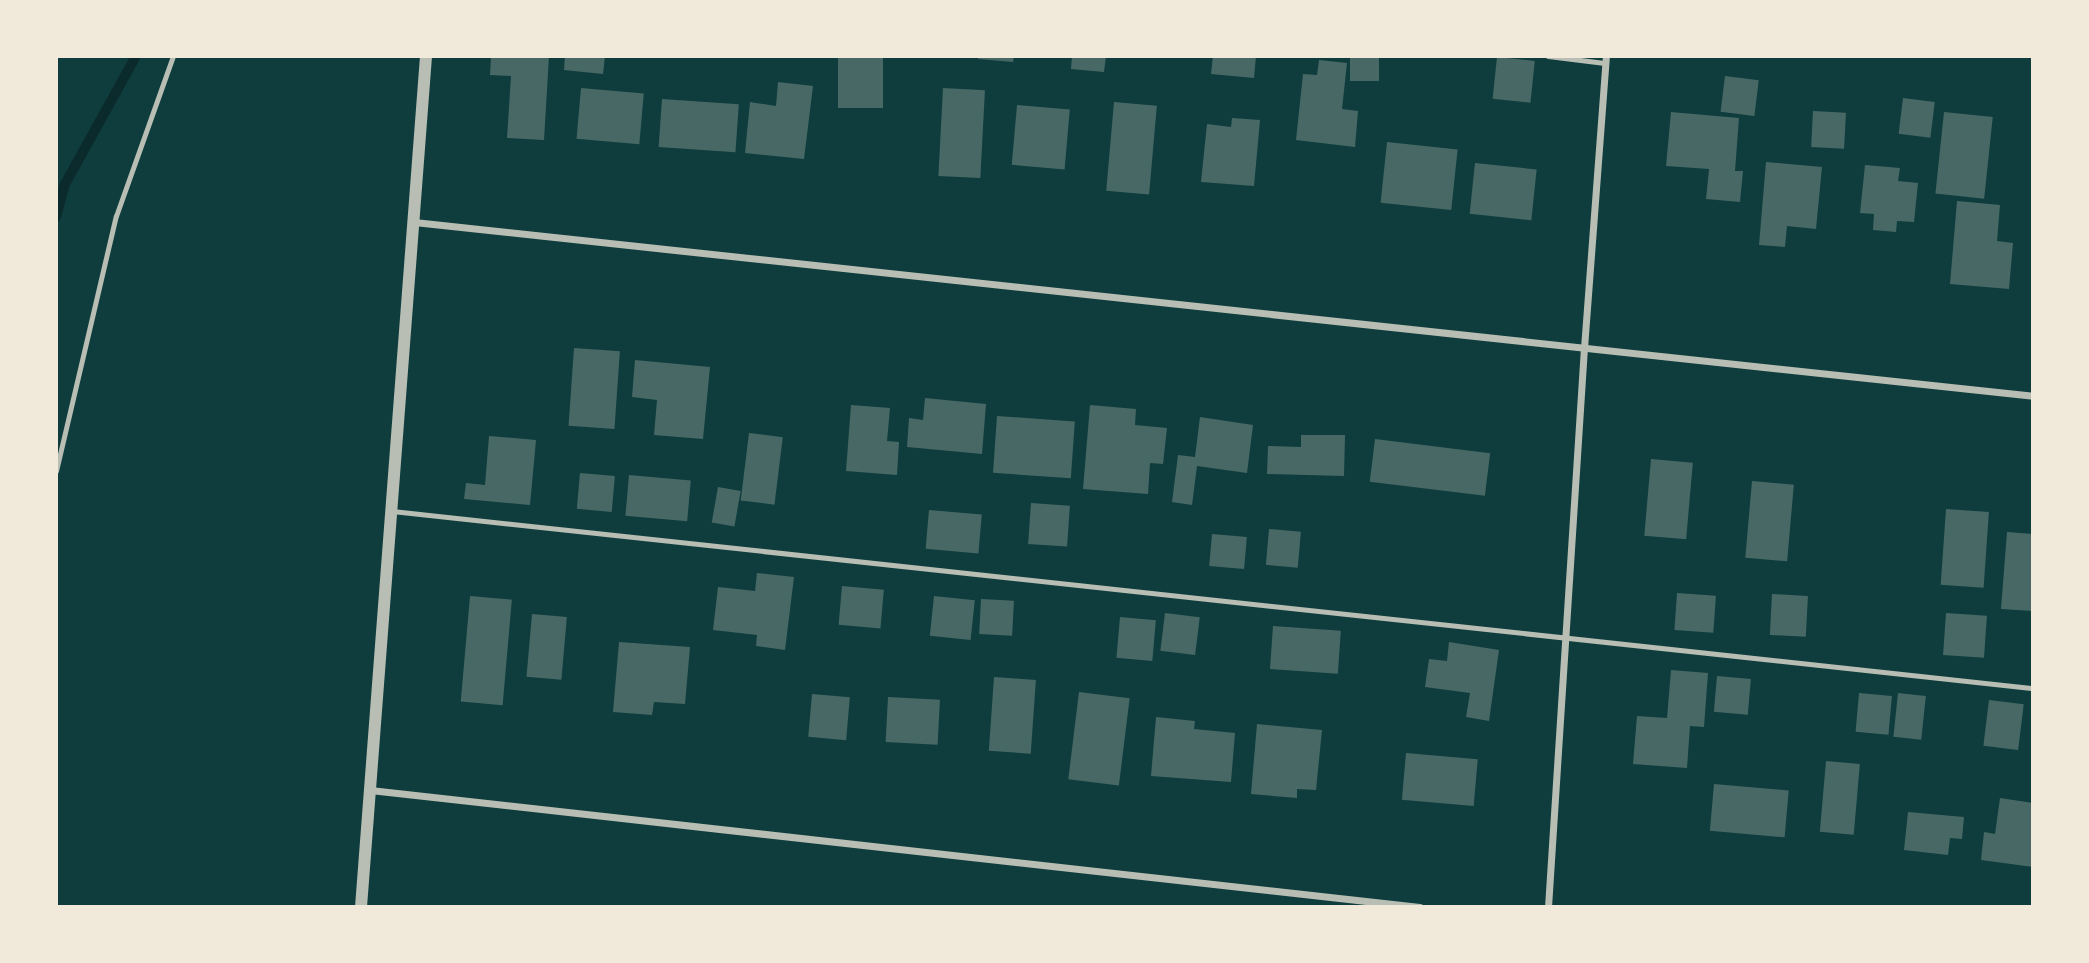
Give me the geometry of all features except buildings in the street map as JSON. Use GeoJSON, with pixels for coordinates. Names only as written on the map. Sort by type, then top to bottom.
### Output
{"type":"FeatureCollection","features":[{"type":"Feature","properties":{"kind":"street"},"geometry":{"type":"LineString","coordinates":[[361,907],[426,56]]}},
{"type":"Feature","properties":{"kind":"street"},"geometry":{"type":"LineString","coordinates":[[1548,907],[1584,348],[1606,60]]}},
{"type":"Feature","properties":{"kind":"street"},"geometry":{"type":"LineString","coordinates":[[414,222],[2033,396]]}},
{"type":"Feature","properties":{"kind":"street"},"geometry":{"type":"LineString","coordinates":[[370,790],[1420,907]]}},
{"type":"Feature","properties":{"kind":"lane"},"geometry":{"type":"LineString","coordinates":[[56,471],[116,216],[173,56]]}},
{"type":"Feature","properties":{"kind":"lane"},"geometry":{"type":"LineString","coordinates":[[1548,56],[1606,60]]}},
{"type":"Feature","properties":{"kind":"lane"},"geometry":{"type":"LineString","coordinates":[[392,511],[2033,688]]}},
{"type":"Feature","properties":{"kind":"waterway"},"geometry":{"type":"LineString","coordinates":[[56,217],[65,184],[136,56]]}}]}
